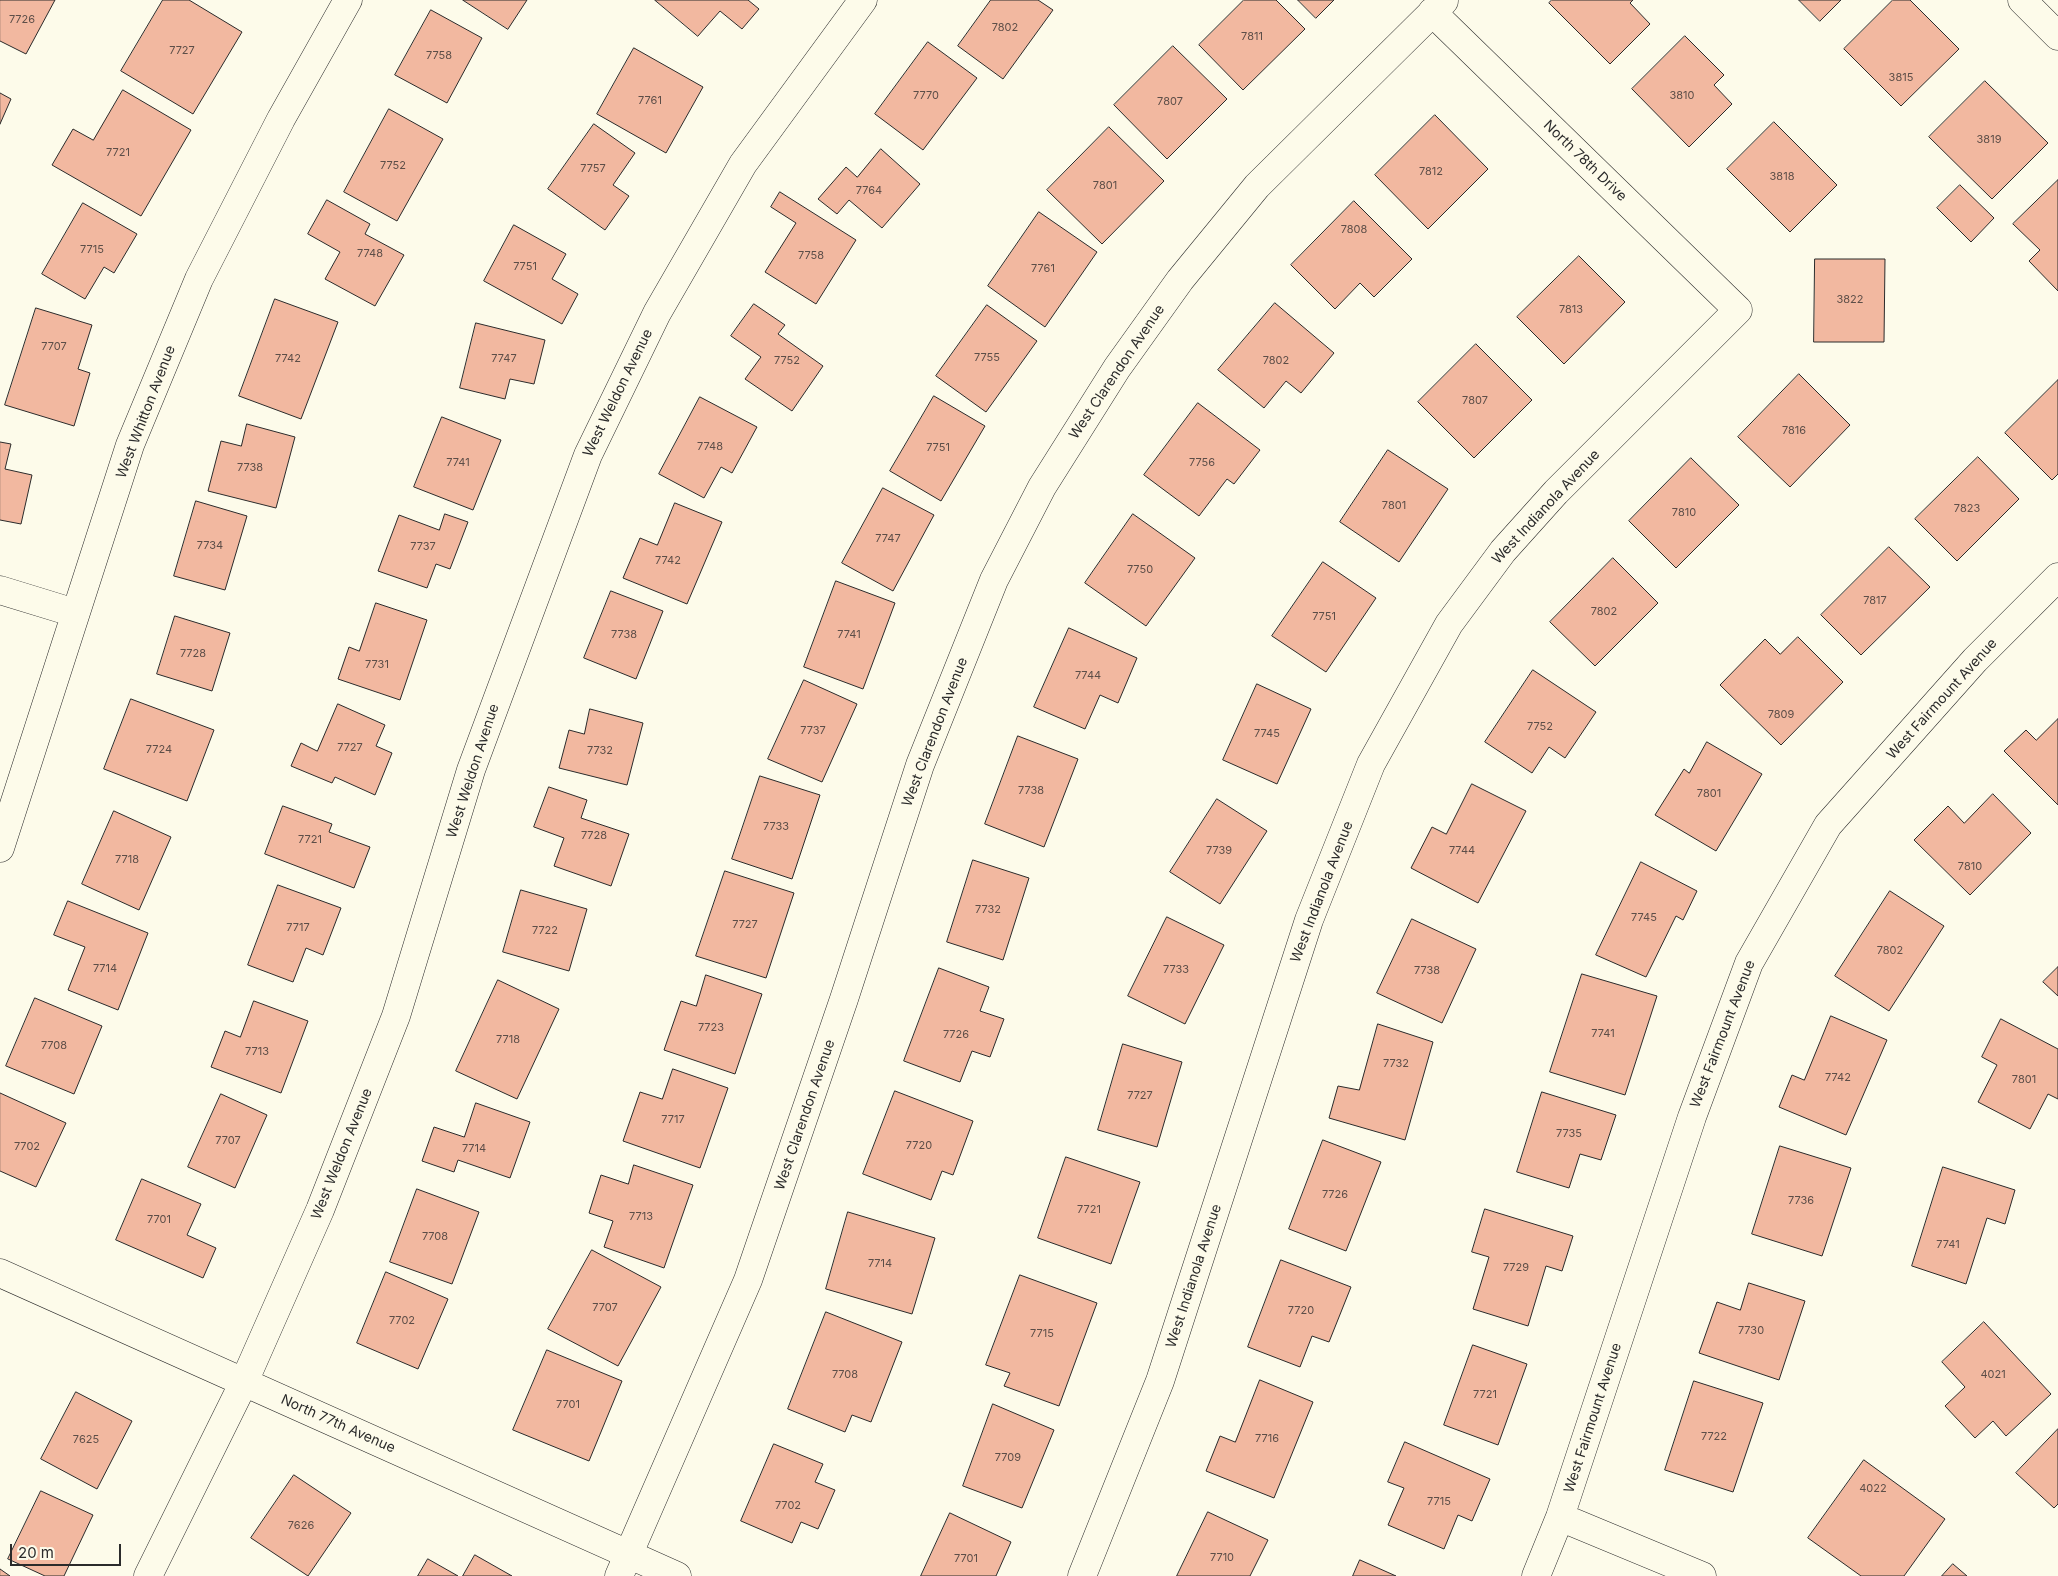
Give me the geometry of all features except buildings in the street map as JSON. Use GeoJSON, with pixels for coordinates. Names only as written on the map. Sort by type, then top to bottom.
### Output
{"type":"FeatureCollection","features":[{"type":"Feature","properties":{"kind":"street","name":"West Whitton Avenue"},"geometry":{"type":"LineString","coordinates":[[0,848],[130,445],[199,279],[281,119],[348,0]]}},
{"type":"Feature","properties":{"kind":"street","name":"West Weldon Avenue"},"geometry":{"type":"LineString","coordinates":[[148,1576],[244,1382],[320,1210],[396,1016],[471,770],[588,455],[657,312],[743,164],[863,0]]}},
{"type":"Feature","properties":{"kind":"street"},"geometry":{"type":"LineString","coordinates":[[2022,0],[2058,36]]}},
{"type":"Feature","properties":{"kind":"street","name":"North 78th Drive"},"geometry":{"type":"LineString","coordinates":[[1438,6],[1738,310]]}},
{"type":"Feature","properties":{"kind":"street","name":"West Clarendon Avenue"},"geometry":{"type":"LineString","coordinates":[[624,1565],[748,1280],[844,999],[920,765],[994,580],[1042,487],[1117,368],[1180,280],[1257,186],[1438,6]]}},
{"type":"Feature","properties":{"kind":"street","name":"West Indianola Avenue"},"geometry":{"type":"LineString","coordinates":[[1082,1576],[1160,1381],[1309,920],[1371,764],[1449,624],[1503,551],[1556,492],[1738,310]]}},
{"type":"Feature","properties":{"kind":"street","name":"West Fairmount Avenue"},"geometry":{"type":"LineString","coordinates":[[1536,1576],[1560,1517],[1692,1117],[1750,963],[1828,825],[1975,660],[2058,577]]}},
{"type":"Feature","properties":{"kind":"street"},"geometry":{"type":"LineString","coordinates":[[0,590],[75,613]]}},
{"type":"Feature","properties":{"kind":"street","name":"North 77th Avenue"},"geometry":{"type":"LineString","coordinates":[[0,1273],[244,1382],[624,1565],[676,1576]]}},
{"type":"Feature","properties":{"kind":"street"},"geometry":{"type":"LineString","coordinates":[[1560,1517],[1702,1576]]}}]}
